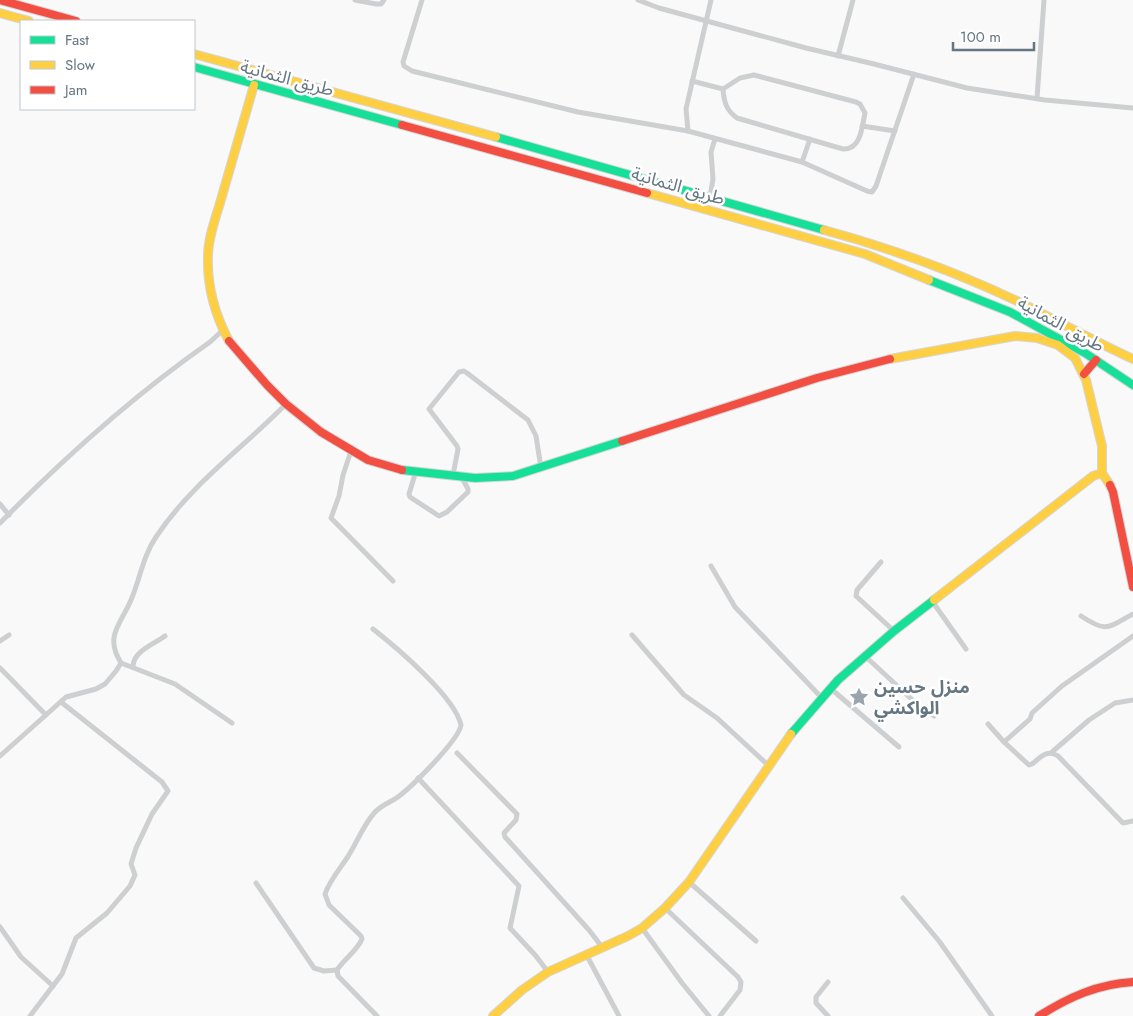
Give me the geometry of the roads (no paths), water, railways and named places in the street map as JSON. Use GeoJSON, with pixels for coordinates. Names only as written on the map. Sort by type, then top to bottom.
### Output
{"type":"FeatureCollection","features":[{"type":"Feature","properties":{"kind":"street"},"geometry":{"type":"LineString","coordinates":[[0,0],[72,20]]}},
{"type":"Feature","properties":{"kind":"street"},"geometry":{"type":"LineString","coordinates":[[355,0],[381,4],[384,0]]}},
{"type":"Feature","properties":{"kind":"street"},"geometry":{"type":"LineString","coordinates":[[422,0],[403,62],[404,66],[408,69],[578,112],[688,131],[802,162],[872,192],[876,186],[914,74]]}},
{"type":"Feature","properties":{"kind":"street"},"geometry":{"type":"LineString","coordinates":[[638,0],[659,8],[838,56],[967,88],[1037,98],[1133,108]]}},
{"type":"Feature","properties":{"kind":"street"},"geometry":{"type":"LineString","coordinates":[[688,131],[686,113],[705,20],[711,0]]}},
{"type":"Feature","properties":{"kind":"street"},"geometry":{"type":"LineString","coordinates":[[838,56],[853,0]]}},
{"type":"Feature","properties":{"kind":"street"},"geometry":{"type":"LineString","coordinates":[[1037,98],[1042,0]]}},
{"type":"Feature","properties":{"kind":"street"},"geometry":{"type":"LineString","coordinates":[[0,13],[25,20]]}},
{"type":"Feature","properties":{"kind":"street"},"geometry":{"type":"LineString","coordinates":[[195,54],[836,232],[940,269],[1016,301],[1133,359]]}},
{"type":"Feature","properties":{"kind":"street","name":"طريق الثمانية"},"geometry":{"type":"LineString","coordinates":[[195,67],[865,254],[1010,312],[1049,332],[1131,380]]}},
{"type":"Feature","properties":{"kind":"street"},"geometry":{"type":"LineString","coordinates":[[746,76],[762,77],[856,102],[860,104],[865,114],[858,142],[848,149],[843,149],[737,118],[727,109],[724,89],[746,76]]}},
{"type":"Feature","properties":{"kind":"street"},"geometry":{"type":"LineString","coordinates":[[692,80],[724,89]]}},
{"type":"Feature","properties":{"kind":"street"},"geometry":{"type":"LineString","coordinates":[[254,84],[214,225],[208,254],[211,290],[223,330],[235,349],[286,404],[321,432],[350,451],[389,467],[475,478],[513,476],[817,378],[887,360],[1005,337],[1028,335],[1055,343],[1078,363],[1084,374],[1090,392],[1104,457],[1102,473],[1109,482],[1113,492],[1133,587]]}},
{"type":"Feature","properties":{"kind":"street"},"geometry":{"type":"LineString","coordinates":[[862,126],[895,131]]}},
{"type":"Feature","properties":{"kind":"street"},"geometry":{"type":"LineString","coordinates":[[710,196],[713,179],[711,152],[715,139]]}},
{"type":"Feature","properties":{"kind":"street"},"geometry":{"type":"LineString","coordinates":[[802,162],[810,139]]}},
{"type":"Feature","properties":{"kind":"street"},"geometry":{"type":"LineString","coordinates":[[0,523],[114,416],[223,330]]}},
{"type":"Feature","properties":{"kind":"street"},"geometry":{"type":"LineString","coordinates":[[1084,374],[1096,360]]}},
{"type":"Feature","properties":{"kind":"street"},"geometry":{"type":"LineString","coordinates":[[416,471],[409,494],[410,497],[439,516],[447,512],[468,492],[468,488],[457,476],[457,446],[429,409],[453,379],[462,371],[528,420],[536,436],[541,468]]}},
{"type":"Feature","properties":{"kind":"street"},"geometry":{"type":"LineString","coordinates":[[121,663],[114,648],[114,631],[126,613],[145,558],[156,537],[203,480],[286,404]]}},
{"type":"Feature","properties":{"kind":"street"},"geometry":{"type":"LineString","coordinates":[[350,451],[339,496],[331,518],[393,581]]}},
{"type":"Feature","properties":{"kind":"street"},"geometry":{"type":"LineString","coordinates":[[493,1016],[522,990],[548,972],[642,928],[665,908],[689,882],[768,764],[799,723],[830,688],[894,631],[1093,476],[1102,473]]}},
{"type":"Feature","properties":{"kind":"street"},"geometry":{"type":"LineString","coordinates":[[0,504],[9,514]]}},
{"type":"Feature","properties":{"kind":"street"},"geometry":{"type":"LineString","coordinates":[[881,562],[857,590],[856,596],[894,631]]}},
{"type":"Feature","properties":{"kind":"street"},"geometry":{"type":"LineString","coordinates":[[711,566],[735,607],[822,698]]}},
{"type":"Feature","properties":{"kind":"street"},"geometry":{"type":"LineString","coordinates":[[932,601],[966,649]]}},
{"type":"Feature","properties":{"kind":"street"},"geometry":{"type":"LineString","coordinates":[[1081,616],[1096,625],[1107,628],[1133,614]]}},
{"type":"Feature","properties":{"kind":"street"},"geometry":{"type":"LineString","coordinates":[[337,970],[359,945],[362,936],[329,905],[326,898],[328,887],[376,811],[382,805],[395,799],[418,778],[461,729],[460,721],[442,694],[423,674],[372,629]]}},
{"type":"Feature","properties":{"kind":"street"},"geometry":{"type":"LineString","coordinates":[[0,641],[9,635]]}},
{"type":"Feature","properties":{"kind":"street"},"geometry":{"type":"LineString","coordinates":[[632,635],[684,695],[717,718],[768,764]]}},
{"type":"Feature","properties":{"kind":"street"},"geometry":{"type":"LineString","coordinates":[[133,666],[138,654],[166,636]]}},
{"type":"Feature","properties":{"kind":"street"},"geometry":{"type":"LineString","coordinates":[[1004,742],[1030,720],[1032,713],[1062,686],[1133,636]]}},
{"type":"Feature","properties":{"kind":"street"},"geometry":{"type":"LineString","coordinates":[[865,656],[919,706],[934,716]]}},
{"type":"Feature","properties":{"kind":"street"},"geometry":{"type":"LineString","coordinates":[[121,663],[133,666],[182,688],[232,723]]}},
{"type":"Feature","properties":{"kind":"street"},"geometry":{"type":"LineString","coordinates":[[0,756],[61,702],[72,695],[87,692],[105,684],[121,663]]}},
{"type":"Feature","properties":{"kind":"street"},"geometry":{"type":"LineString","coordinates":[[0,668],[46,715]]}},
{"type":"Feature","properties":{"kind":"street"},"geometry":{"type":"LineString","coordinates":[[830,688],[899,747]]}},
{"type":"Feature","properties":{"kind":"street"},"geometry":{"type":"LineString","coordinates":[[988,724],[1004,742],[1029,764],[1032,764],[1047,752],[1052,752],[1095,716],[1115,703],[1133,700]]}},
{"type":"Feature","properties":{"kind":"street"},"geometry":{"type":"LineString","coordinates":[[30,1016],[59,980],[76,938],[107,913],[130,886],[135,875],[132,861],[136,848],[152,814],[168,791],[162,782],[61,702]]}},
{"type":"Feature","properties":{"kind":"street"},"geometry":{"type":"LineString","coordinates":[[1052,752],[1123,823],[1133,820]]}},
{"type":"Feature","properties":{"kind":"street"},"geometry":{"type":"LineString","coordinates":[[457,753],[517,814],[516,820],[504,833],[504,836],[589,930],[602,947]]}},
{"type":"Feature","properties":{"kind":"street"},"geometry":{"type":"LineString","coordinates":[[418,778],[519,886],[510,928],[548,972]]}},
{"type":"Feature","properties":{"kind":"street"},"geometry":{"type":"LineString","coordinates":[[689,882],[756,941]]}},
{"type":"Feature","properties":{"kind":"street"},"geometry":{"type":"LineString","coordinates":[[256,883],[314,968],[337,970]]}},
{"type":"Feature","properties":{"kind":"street"},"geometry":{"type":"LineString","coordinates":[[903,898],[939,941],[992,1016]]}},
{"type":"Feature","properties":{"kind":"street"},"geometry":{"type":"LineString","coordinates":[[665,908],[741,982],[740,990],[720,1016]]}},
{"type":"Feature","properties":{"kind":"street"},"geometry":{"type":"LineString","coordinates":[[0,927],[21,957],[53,986]]}},
{"type":"Feature","properties":{"kind":"street"},"geometry":{"type":"LineString","coordinates":[[642,928],[709,1016]]}},
{"type":"Feature","properties":{"kind":"street"},"geometry":{"type":"LineString","coordinates":[[586,954],[620,1016]]}},
{"type":"Feature","properties":{"kind":"street"},"geometry":{"type":"LineString","coordinates":[[337,970],[338,976],[377,1016]]}},
{"type":"Feature","properties":{"kind":"street"},"geometry":{"type":"LineString","coordinates":[[828,982],[816,997],[816,1003],[828,1016]]}},
{"type":"Feature","properties":{"kind":"street"},"geometry":{"type":"LineString","coordinates":[[1039,1016],[1070,997],[1090,989],[1133,982]]}},
{"type":"Feature","properties":{"kind":"place","name":"منزل حسين الواكشي"},"geometry":{"type":"Point","coordinates":[859,697]}}]}
